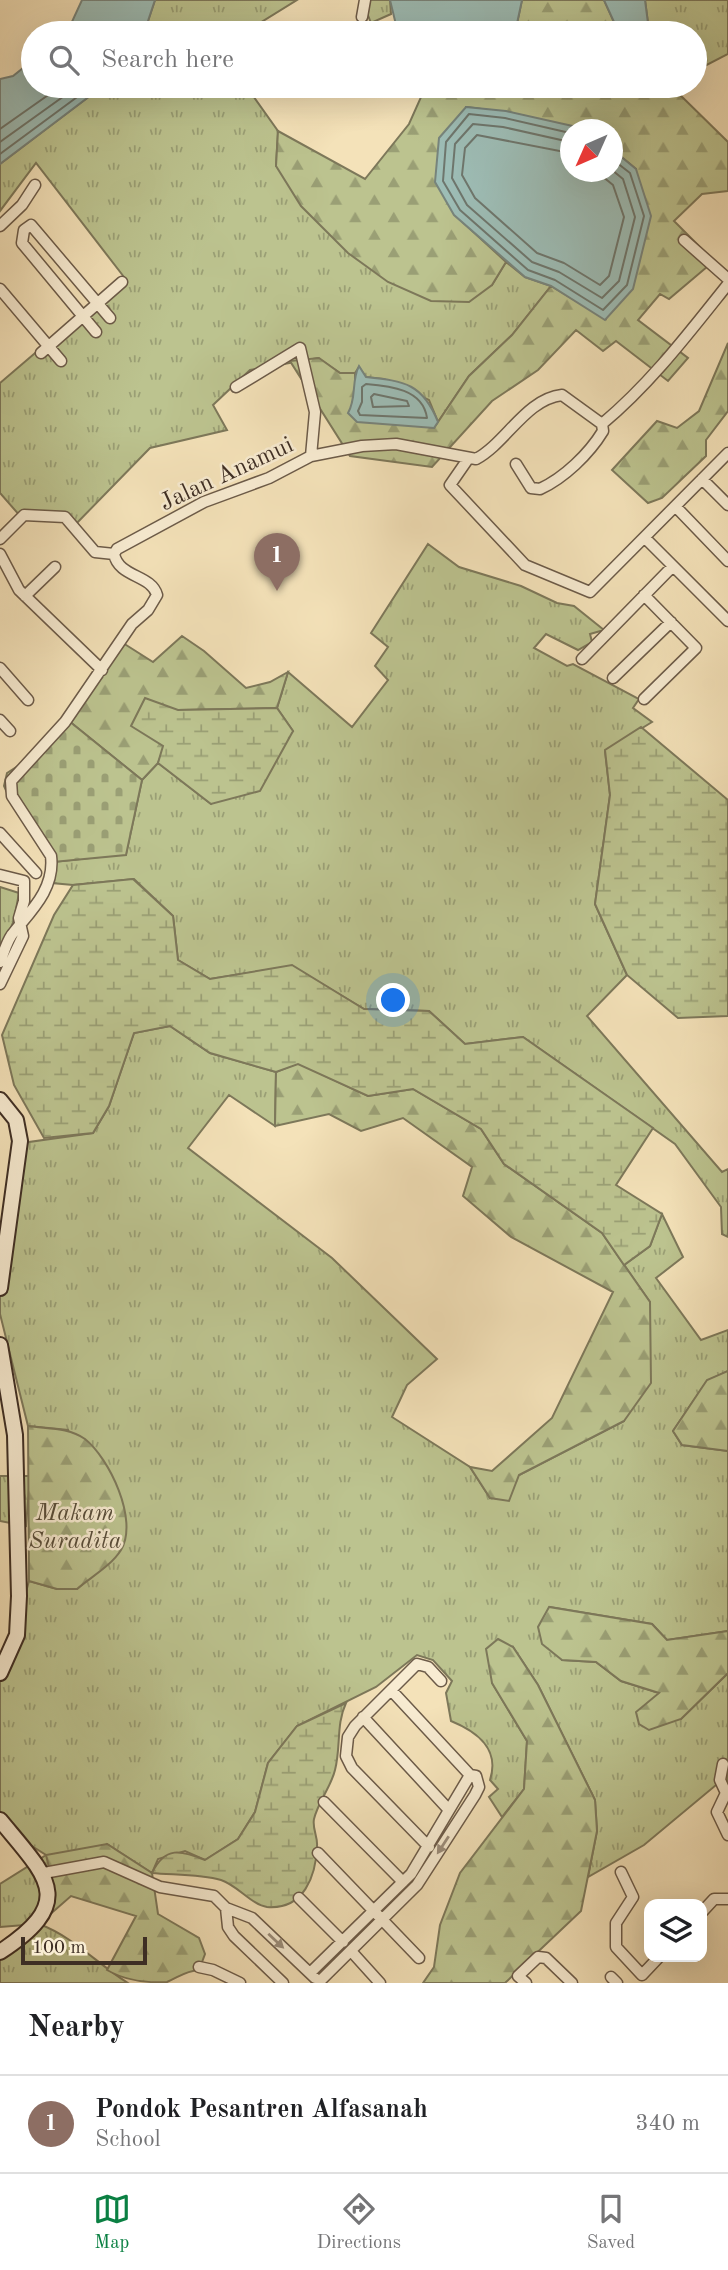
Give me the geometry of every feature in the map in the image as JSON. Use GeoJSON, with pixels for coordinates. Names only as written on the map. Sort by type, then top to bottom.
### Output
{"type":"FeatureCollection","features":[{"type":"Feature","properties":{"kind":"main road"},"geometry":{"type":"LineString","coordinates":[[0,1100],[16,1120],[20,1140],[0,1288]]}},
{"type":"Feature","properties":{"kind":"main road"},"geometry":{"type":"LineString","coordinates":[[0,1345],[15,1435],[19,1614],[14,1646],[0,1674]]}},
{"type":"Feature","properties":{"kind":"main road"},"geometry":{"type":"LineString","coordinates":[[0,1820],[44,1873],[47,1894],[39,1920],[0,1952]]}},
{"type":"Feature","properties":{"kind":"street"},"geometry":{"type":"LineString","coordinates":[[362,17],[365,0]]}},
{"type":"Feature","properties":{"kind":"street"},"geometry":{"type":"LineString","coordinates":[[0,226],[22,205],[36,186]]}},
{"type":"Feature","properties":{"kind":"street"},"geometry":{"type":"LineString","coordinates":[[11,215],[24,230]]}},
{"type":"Feature","properties":{"kind":"street"},"geometry":{"type":"LineString","coordinates":[[96,332],[22,243],[24,230],[31,225],[110,318]]}},
{"type":"Feature","properties":{"kind":"street"},"geometry":{"type":"LineString","coordinates":[[602,424],[636,396],[728,281],[684,240]]}},
{"type":"Feature","properties":{"kind":"street"},"geometry":{"type":"LineString","coordinates":[[44,349],[122,282]]}},
{"type":"Feature","properties":{"kind":"street"},"geometry":{"type":"LineString","coordinates":[[0,289],[44,349],[61,361]]}},
{"type":"Feature","properties":{"kind":"street"},"geometry":{"type":"LineString","coordinates":[[236,387],[300,348],[315,412],[311,456]]}},
{"type":"Feature","properties":{"kind":"street"},"geometry":{"type":"LineString","coordinates":[[516,464],[531,488],[540,489],[566,472],[597,442],[603,431],[602,424],[568,397],[551,396],[515,424],[488,453],[476,459],[468,459],[450,485],[524,565],[590,592],[728,453]]}},
{"type":"Feature","properties":{"kind":"street","name":"Jalan Anamui"},"geometry":{"type":"LineString","coordinates":[[114,554],[117,549],[204,502],[269,478],[311,456],[362,446],[396,444],[468,459]]}},
{"type":"Feature","properties":{"kind":"street"},"geometry":{"type":"LineString","coordinates":[[702,479],[728,505]]}},
{"type":"Feature","properties":{"kind":"street"},"geometry":{"type":"LineString","coordinates":[[676,507],[728,561]]}},
{"type":"Feature","properties":{"kind":"street"},"geometry":{"type":"LineString","coordinates":[[0,539],[24,515],[59,516],[72,523],[95,552],[114,554],[124,571],[151,585],[157,594],[148,610],[132,624],[65,722],[11,781],[12,796],[51,856],[52,867],[45,891],[22,925],[13,932],[0,962]]}},
{"type":"Feature","properties":{"kind":"street"},"geometry":{"type":"LineString","coordinates":[[645,538],[728,621]]}},
{"type":"Feature","properties":{"kind":"street"},"geometry":{"type":"LineString","coordinates":[[0,554],[12,582],[102,670]]}},
{"type":"Feature","properties":{"kind":"street"},"geometry":{"type":"LineString","coordinates":[[582,659],[673,566]]}},
{"type":"Feature","properties":{"kind":"street"},"geometry":{"type":"LineString","coordinates":[[25,596],[55,567]]}},
{"type":"Feature","properties":{"kind":"street"},"geometry":{"type":"LineString","coordinates":[[644,595],[696,648],[644,699]]}},
{"type":"Feature","properties":{"kind":"street"},"geometry":{"type":"LineString","coordinates":[[613,678],[671,621]]}},
{"type":"Feature","properties":{"kind":"street"},"geometry":{"type":"LineString","coordinates":[[0,668],[28,700]]}},
{"type":"Feature","properties":{"kind":"street"},"geometry":{"type":"LineString","coordinates":[[0,720],[10,732]]}},
{"type":"Feature","properties":{"kind":"street"},"geometry":{"type":"LineString","coordinates":[[0,833],[36,873]]}},
{"type":"Feature","properties":{"kind":"street"},"geometry":{"type":"LineString","coordinates":[[0,875],[23,881],[24,901],[19,918],[23,936],[0,984]]}},
{"type":"Feature","properties":{"kind":"street"},"geometry":{"type":"LineString","coordinates":[[429,1847],[348,1761],[348,1737],[363,1717],[420,1663],[441,1681]]}},
{"type":"Feature","properties":{"kind":"street"},"geometry":{"type":"LineString","coordinates":[[44,1873],[104,1862],[160,1888],[214,1896],[226,1908],[252,1918],[319,1982],[422,1879],[475,1795],[479,1780],[470,1775],[390,1690]]}},
{"type":"Feature","properties":{"kind":"street"},"geometry":{"type":"LineString","coordinates":[[363,1717],[449,1810]]}},
{"type":"Feature","properties":{"kind":"street"},"geometry":{"type":"LineString","coordinates":[[723,1764],[720,1780],[726,1793],[717,1812],[728,1835]]}},
{"type":"Feature","properties":{"kind":"street"},"geometry":{"type":"LineString","coordinates":[[310,1973],[403,1882],[429,1847],[470,1775]]}},
{"type":"Feature","properties":{"kind":"street"},"geometry":{"type":"LineString","coordinates":[[324,1802],[403,1882]]}},
{"type":"Feature","properties":{"kind":"street"},"geometry":{"type":"LineString","coordinates":[[318,1853],[419,1958]]}},
{"type":"Feature","properties":{"kind":"street"},"geometry":{"type":"LineString","coordinates":[[621,1872],[633,1897],[616,1923],[616,1947],[642,1975],[654,1962]]}},
{"type":"Feature","properties":{"kind":"street"},"geometry":{"type":"LineString","coordinates":[[299,1898],[343,1942]]}},
{"type":"Feature","properties":{"kind":"street"},"geometry":{"type":"LineString","coordinates":[[707,1907],[714,1899],[728,1899]]}},
{"type":"Feature","properties":{"kind":"street"},"geometry":{"type":"LineString","coordinates":[[226,1908],[228,1927],[234,1936],[283,1983]]}},
{"type":"Feature","properties":{"kind":"street"},"geometry":{"type":"LineString","coordinates":[[351,1951],[380,1983]]}},
{"type":"Feature","properties":{"kind":"street"},"geometry":{"type":"LineString","coordinates":[[526,1983],[519,1976],[538,1957],[546,1958],[572,1983]]}},
{"type":"Feature","properties":{"kind":"street"},"geometry":{"type":"LineString","coordinates":[[199,1967],[213,1970],[240,1983]]}},
{"type":"Feature","properties":{"kind":"green space"},"geometry":{"type":"Polygon","coordinates":[[[155,0],[297,0],[263,21],[148,21],[155,0]]]}},
{"type":"Feature","properties":{"kind":"green space"},"geometry":{"type":"Polygon","coordinates":[[[362,0],[390,0],[391,14],[370,21],[362,0]]]}},
{"type":"Feature","properties":{"kind":"green space"},"geometry":{"type":"Polygon","coordinates":[[[522,0],[604,0],[614,21],[518,21],[522,0]]]}},
{"type":"Feature","properties":{"kind":"green space"},"geometry":{"type":"Polygon","coordinates":[[[645,0],[728,0],[728,54],[707,65],[707,21],[648,21],[645,0]]]}},
{"type":"Feature","properties":{"kind":"green space"},"geometry":{"type":"Polygon","coordinates":[[[87,98],[255,98],[278,131],[276,166],[492,285],[506,262],[525,277],[551,286],[512,335],[469,376],[438,422],[429,400],[384,379],[366,377],[359,367],[355,373],[340,373],[318,358],[250,370],[213,405],[227,430],[150,448],[73,527],[61,513],[21,517],[0,493],[0,383],[124,277],[36,163],[0,211],[0,164],[87,98]]]}},
{"type":"Feature","properties":{"kind":"green space"},"geometry":{"type":"Polygon","coordinates":[[[421,98],[683,98],[728,142],[728,191],[702,194],[674,221],[714,261],[669,299],[660,294],[638,320],[688,358],[668,381],[616,341],[603,351],[576,330],[538,370],[492,401],[432,467],[350,456],[290,361],[319,358],[340,373],[355,373],[355,401],[408,424],[434,428],[469,376],[512,335],[551,286],[606,319],[636,169],[623,158],[623,119],[560,119],[560,124],[466,107],[455,215],[506,262],[492,285],[469,302],[431,301],[388,282],[348,253],[301,206],[276,166],[278,131],[365,179],[409,124],[421,98]]]}},
{"type":"Feature","properties":{"kind":"green space"},"geometry":{"type":"Polygon","coordinates":[[[728,343],[728,411],[706,440],[706,456],[662,498],[648,503],[612,470],[657,421],[677,428],[699,411],[728,343]]]}},
{"type":"Feature","properties":{"kind":"green space"},"geometry":{"type":"Polygon","coordinates":[[[428,544],[459,567],[521,586],[557,603],[574,606],[604,630],[590,634],[592,642],[578,650],[546,634],[534,648],[567,666],[573,664],[639,699],[633,708],[652,722],[605,751],[610,795],[595,904],[627,975],[587,1016],[722,1172],[728,1169],[728,1237],[722,1234],[721,1207],[675,1144],[523,1037],[465,1044],[429,1011],[364,1009],[292,966],[210,979],[178,960],[173,916],[134,879],[73,885],[52,883],[53,862],[126,854],[142,780],[158,763],[211,804],[293,731],[277,708],[288,672],[352,727],[388,680],[375,666],[388,647],[371,633],[428,544]]]}},
{"type":"Feature","properties":{"kind":"green space"},"geometry":{"type":"Polygon","coordinates":[[[182,636],[204,651],[246,688],[270,682],[288,672],[277,708],[178,710],[158,763],[142,780],[69,721],[123,643],[153,662],[182,636]]]}},
{"type":"Feature","properties":{"kind":"green space"},"geometry":{"type":"Polygon","coordinates":[[[145,698],[178,710],[277,708],[293,731],[260,791],[211,804],[158,763],[163,746],[131,726],[145,698]]]}},
{"type":"Feature","properties":{"kind":"green space"},"geometry":{"type":"Polygon","coordinates":[[[69,721],[142,780],[126,855],[53,862],[4,786],[7,773],[46,748],[69,721]]]}},
{"type":"Feature","properties":{"kind":"green space"},"geometry":{"type":"Polygon","coordinates":[[[641,727],[728,800],[728,1016],[678,1018],[627,975],[595,904],[610,795],[605,750],[641,727]]]}},
{"type":"Feature","properties":{"kind":"green space"},"geometry":{"type":"Polygon","coordinates":[[[133,879],[173,916],[178,960],[210,979],[292,965],[364,1009],[429,1011],[465,1044],[523,1037],[653,1128],[616,1185],[662,1214],[650,1246],[624,1265],[602,1233],[504,1164],[481,1129],[413,1089],[368,1096],[298,1064],[276,1072],[210,1053],[170,1026],[134,1033],[109,1106],[93,1133],[44,1138],[14,1085],[2,1035],[54,915],[73,885],[133,879]]]}},
{"type":"Feature","properties":{"kind":"green space"},"geometry":{"type":"Polygon","coordinates":[[[0,887],[19,893],[14,920],[0,955],[0,887]]]}},
{"type":"Feature","properties":{"kind":"green space"},"geometry":{"type":"Polygon","coordinates":[[[170,1026],[210,1053],[276,1072],[275,1126],[229,1095],[188,1148],[332,1258],[437,1359],[407,1385],[392,1417],[470,1467],[490,1498],[519,1475],[624,1421],[650,1302],[624,1265],[650,1246],[662,1214],[683,1257],[656,1278],[701,1340],[728,1330],[728,1371],[707,1381],[673,1431],[682,1445],[728,1451],[728,1631],[667,1640],[652,1624],[550,1607],[562,1660],[596,1662],[621,1681],[659,1693],[681,1719],[728,1673],[728,1786],[722,1780],[644,1845],[588,1877],[597,1831],[595,1800],[538,1685],[513,1647],[492,1683],[527,1741],[524,1789],[502,1817],[489,1797],[498,1789],[490,1780],[492,1759],[489,1751],[478,1736],[451,1721],[446,1693],[452,1681],[433,1660],[417,1655],[376,1687],[297,1726],[268,1763],[255,1812],[238,1839],[205,1860],[185,1851],[158,1859],[152,1873],[107,1844],[54,1888],[39,1924],[74,1943],[128,1983],[0,1983],[0,1952],[37,1924],[0,1927],[0,1884],[46,1855],[0,1826],[0,1664],[13,1639],[29,1581],[57,1589],[77,1589],[120,1551],[68,1430],[28,1426],[0,1314],[0,1259],[15,1144],[93,1133],[109,1106],[134,1033],[170,1026]]]}},
{"type":"Feature","properties":{"kind":"green space"},"geometry":{"type":"Polygon","coordinates":[[[298,1063],[368,1096],[413,1089],[481,1129],[504,1164],[602,1233],[650,1302],[651,1383],[624,1421],[519,1475],[509,1501],[490,1498],[470,1467],[492,1471],[552,1418],[613,1292],[511,1237],[463,1196],[472,1167],[403,1118],[361,1131],[329,1114],[275,1126],[276,1072],[298,1063]]]}},
{"type":"Feature","properties":{"kind":"green space"},"geometry":{"type":"Polygon","coordinates":[[[728,1371],[728,1451],[682,1445],[673,1431],[707,1380],[728,1371]]]}},
{"type":"Feature","properties":{"kind":"green space","name":"Makam Suradita"},"geometry":{"type":"Polygon","coordinates":[[[28,1426],[65,1430],[85,1439],[103,1460],[119,1490],[126,1523],[126,1537],[121,1550],[77,1589],[57,1589],[29,1581],[28,1426]]]}},
{"type":"Feature","properties":{"kind":"green space"},"geometry":{"type":"Polygon","coordinates":[[[0,1476],[30,1476],[26,1526],[0,1521],[0,1476]]]}},
{"type":"Feature","properties":{"kind":"green space"},"geometry":{"type":"Polygon","coordinates":[[[549,1607],[652,1624],[667,1640],[728,1631],[728,1673],[681,1719],[649,1730],[639,1724],[636,1712],[659,1693],[621,1681],[596,1662],[562,1660],[542,1644],[538,1627],[549,1607]]]}},
{"type":"Feature","properties":{"kind":"green space"},"geometry":{"type":"Polygon","coordinates":[[[498,1639],[513,1647],[538,1685],[595,1800],[597,1831],[581,1911],[505,1983],[423,1983],[434,1967],[440,1925],[460,1873],[524,1789],[527,1741],[492,1683],[486,1649],[498,1639]]]}},
{"type":"Feature","properties":{"kind":"green space"},"geometry":{"type":"Polygon","coordinates":[[[346,1703],[341,1719],[335,1770],[314,1819],[317,1843],[314,1869],[306,1889],[299,1897],[290,1903],[267,1907],[256,1903],[221,1880],[152,1873],[168,1854],[188,1854],[205,1860],[238,1839],[255,1812],[268,1763],[297,1726],[346,1703]]]}},
{"type":"Feature","properties":{"kind":"green space"},"geometry":{"type":"Polygon","coordinates":[[[107,1844],[152,1873],[158,1914],[199,1938],[205,1954],[199,1970],[167,1982],[159,1982],[128,1978],[107,1970],[136,1916],[71,1896],[39,1924],[54,1888],[46,1855],[107,1844]]]}},
{"type":"Feature","properties":{"kind":"water"},"geometry":{"type":"Polygon","coordinates":[[[82,0],[155,0],[148,21],[72,21],[82,0]]]}},
{"type":"Feature","properties":{"kind":"water"},"geometry":{"type":"Polygon","coordinates":[[[390,0],[522,0],[518,21],[395,21],[390,0]]]}},
{"type":"Feature","properties":{"kind":"water"},"geometry":{"type":"Polygon","coordinates":[[[604,0],[645,0],[648,21],[614,21],[604,0]]]}},
{"type":"Feature","properties":{"kind":"water"},"geometry":{"type":"Polygon","coordinates":[[[21,70],[21,98],[87,98],[0,164],[0,79],[13,76],[21,70]]]}},
{"type":"Feature","properties":{"kind":"water"},"geometry":{"type":"Polygon","coordinates":[[[466,107],[506,111],[560,123],[560,182],[623,182],[623,158],[636,169],[651,216],[633,289],[605,320],[551,286],[525,277],[454,215],[435,182],[439,138],[466,107]]]}},
{"type":"Feature","properties":{"kind":"water"},"geometry":{"type":"Polygon","coordinates":[[[359,366],[366,377],[392,380],[419,392],[438,422],[434,428],[357,422],[348,413],[359,366]]]}},
{"type":"Feature","properties":{"kind":"place","name":"Pondok Pesantren Alfasanah"},"geometry":{"type":"Point","coordinates":[277,591]}}]}
